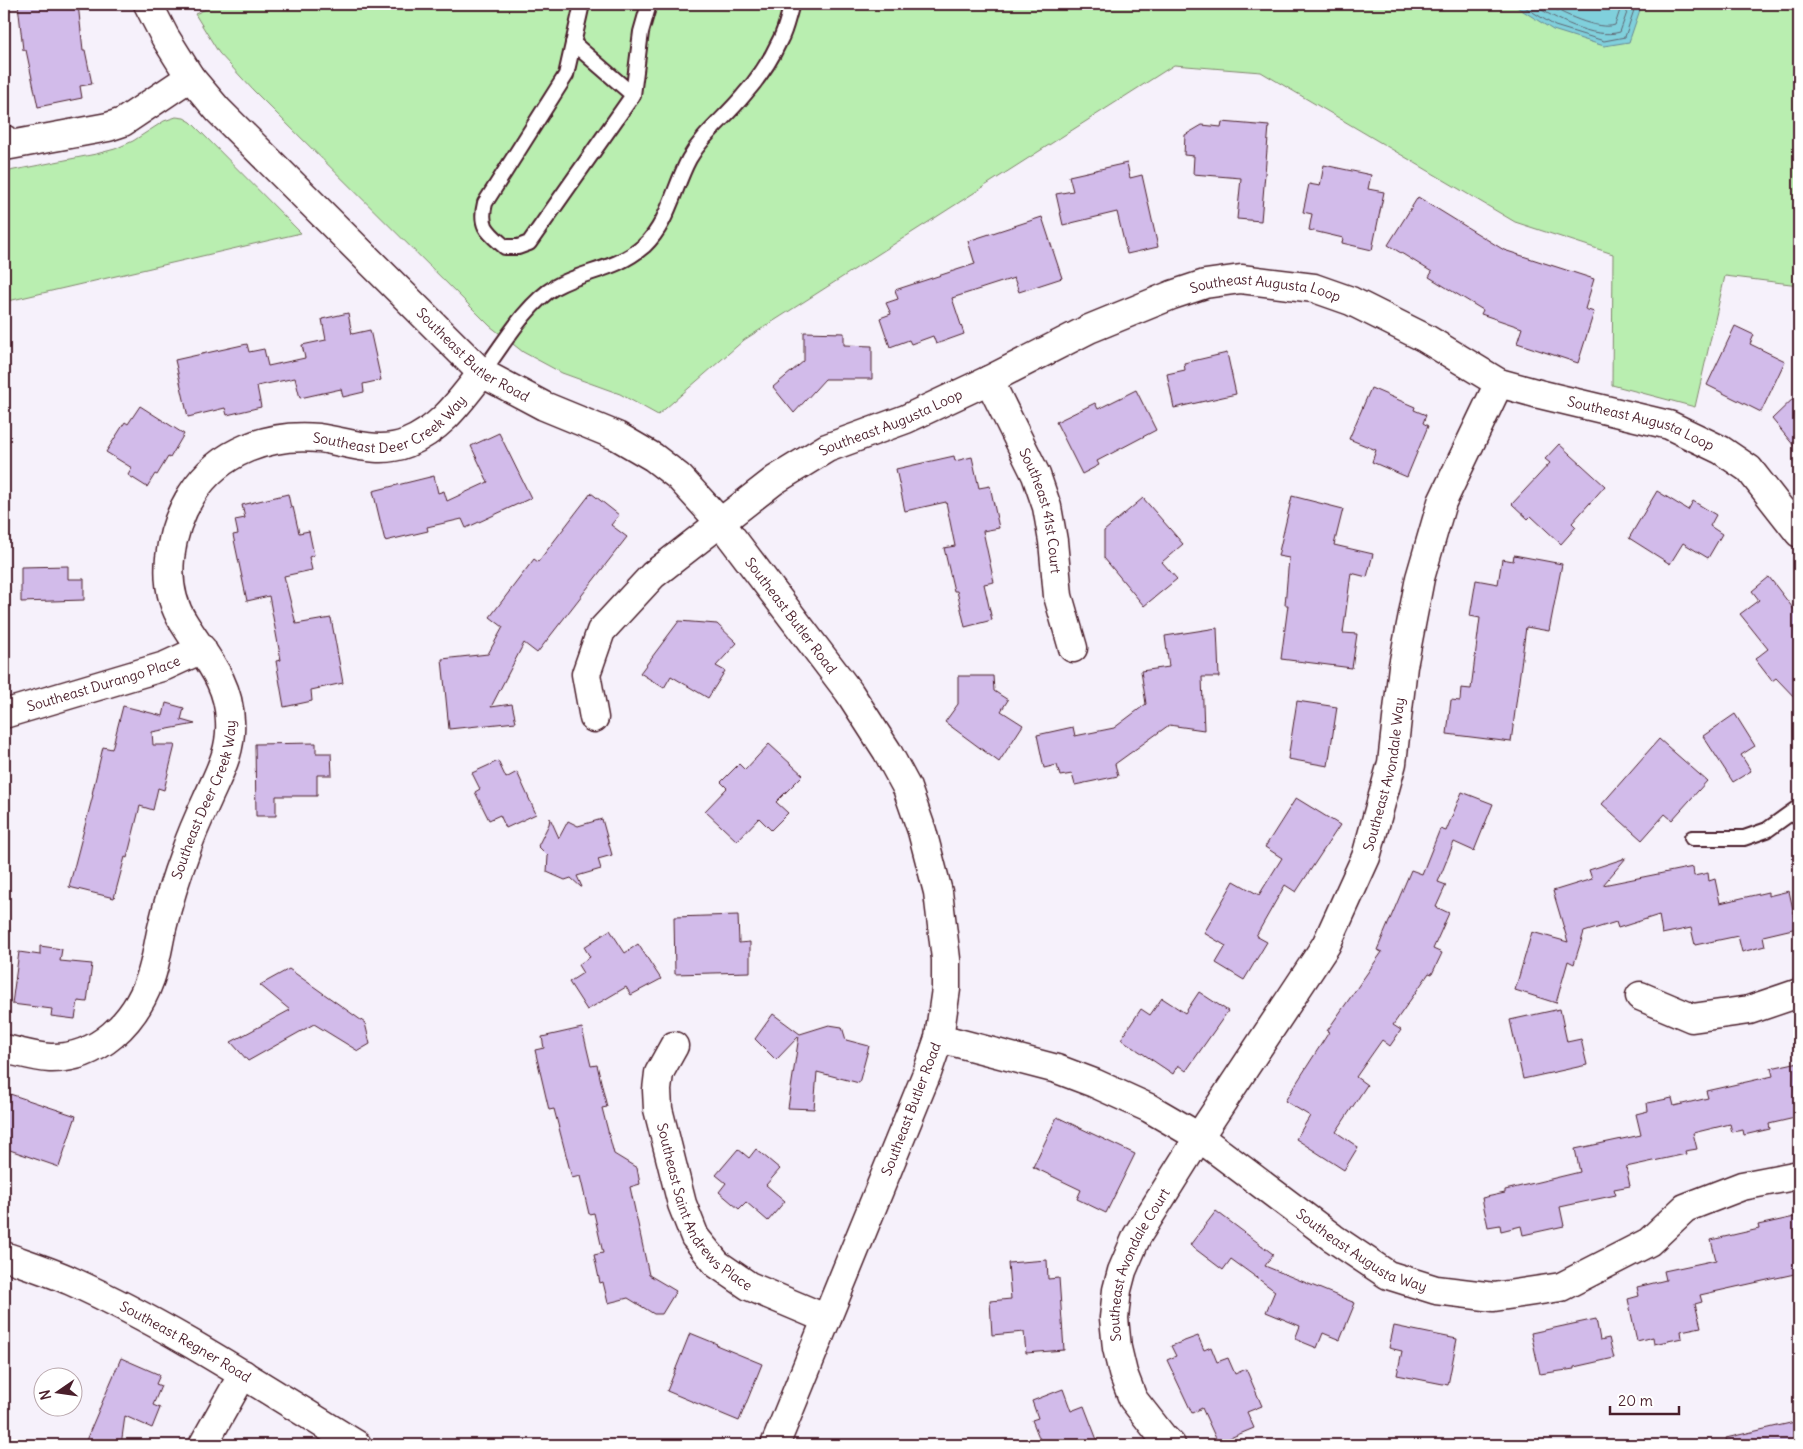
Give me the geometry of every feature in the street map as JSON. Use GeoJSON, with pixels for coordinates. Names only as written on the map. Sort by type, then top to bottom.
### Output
{"type":"FeatureCollection","features":[{"type":"Feature","properties":{"kind":"street","name":"Southeast Butler Road"},"geometry":{"type":"LineString","coordinates":[[148,4],[164,37],[190,77],[218,110],[482,373],[544,406],[617,436],[653,457],[679,477],[720,522],[854,699],[888,751],[907,788],[932,865],[943,930],[946,989],[939,1038],[924,1082],[775,1445]]}},
{"type":"Feature","properties":{"kind":"street"},"geometry":{"type":"LineString","coordinates":[[4,143],[83,133],[123,122],[190,77]]}},
{"type":"Feature","properties":{"kind":"street","name":"Southeast Augusta Loop"},"geometry":{"type":"LineString","coordinates":[[594,718],[586,674],[601,631],[653,575],[774,480],[827,448],[906,419],[989,380],[1089,329],[1172,295],[1206,284],[1242,279],[1314,288],[1351,301],[1425,338],[1499,383],[1669,425],[1721,450],[1749,469],[1799,532]]}},
{"type":"Feature","properties":{"kind":"street","name":"Southeast Deer Creek Way"},"geometry":{"type":"LineString","coordinates":[[4,1049],[50,1058],[81,1053],[109,1039],[123,1026],[138,1005],[151,979],[166,909],[184,854],[223,766],[230,743],[230,719],[227,697],[219,676],[182,621],[173,597],[170,568],[171,545],[178,520],[192,493],[223,460],[248,447],[272,440],[320,438],[358,446],[383,448],[404,444],[424,434],[446,418],[482,373]]}},
{"type":"Feature","properties":{"kind":"street","name":"Southeast 41st Court"},"geometry":{"type":"LineString","coordinates":[[989,380],[1036,475],[1047,507],[1053,541],[1058,596],[1073,648]]}},
{"type":"Feature","properties":{"kind":"street","name":"Southeast Avondale Way"},"geometry":{"type":"LineString","coordinates":[[1199,1138],[1326,945],[1366,857],[1392,764],[1403,666],[1420,578],[1442,502],[1499,383]]}},
{"type":"Feature","properties":{"kind":"street","name":"Southeast Durango Place"},"geometry":{"type":"LineString","coordinates":[[4,714],[164,666],[202,649]]}},
{"type":"Feature","properties":{"kind":"street"},"geometry":{"type":"LineString","coordinates":[[1640,996],[1692,1018],[1749,1010],[1799,993]]}},
{"type":"Feature","properties":{"kind":"street","name":"Southeast Augusta Way"},"geometry":{"type":"LineString","coordinates":[[939,1038],[1057,1070],[1094,1083],[1149,1108],[1199,1138],[1333,1238],[1388,1275],[1436,1290],[1494,1297],[1562,1287],[1649,1242],[1685,1208],[1742,1186],[1799,1175]]}},
{"type":"Feature","properties":{"kind":"street","name":"Southeast Saint Andrews Place"},"geometry":{"type":"LineString","coordinates":[[674,1046],[659,1073],[657,1090],[658,1109],[682,1204],[695,1237],[716,1264],[749,1286],[827,1319]]}},
{"type":"Feature","properties":{"kind":"street","name":"Southeast Avondale Court"},"geometry":{"type":"LineString","coordinates":[[1171,1445],[1133,1399],[1123,1373],[1117,1348],[1114,1318],[1117,1290],[1122,1271],[1137,1236],[1199,1138]]}},
{"type":"Feature","properties":{"kind":"street","name":"Southeast Regner Road"},"geometry":{"type":"LineString","coordinates":[[4,1256],[62,1277],[106,1297],[243,1374],[357,1445]]}},
{"type":"Feature","properties":{"kind":"street"},"geometry":{"type":"LineString","coordinates":[[203,1445],[243,1374]]}},
{"type":"Feature","properties":{"kind":"lane"},"geometry":{"type":"LineString","coordinates":[[582,4],[566,75],[484,203],[481,217],[488,232],[505,247],[518,247],[529,242],[633,95],[641,32],[649,4]]}},
{"type":"Feature","properties":{"kind":"lane"},"geometry":{"type":"LineString","coordinates":[[482,373],[531,307],[544,294],[564,283],[611,267],[645,245],[658,227],[689,160],[702,138],[742,97],[765,68],[781,38],[792,4]]}},
{"type":"Feature","properties":{"kind":"lane"},"geometry":{"type":"LineString","coordinates":[[573,43],[633,95]]}},
{"type":"Feature","properties":{"kind":"lane"},"geometry":{"type":"LineString","coordinates":[[1692,838],[1744,838],[1768,830],[1799,807]]}},
{"type":"Feature","properties":{"kind":"green space"},"geometry":{"type":"Polygon","coordinates":[[[217,4],[1799,4],[1799,285],[1725,276],[1695,407],[1612,385],[1613,254],[1515,222],[1261,72],[1174,65],[744,340],[658,415],[620,394],[562,373],[523,352],[490,326],[253,90],[219,53],[195,14],[217,4]]]}},
{"type":"Feature","properties":{"kind":"green space"},"geometry":{"type":"Polygon","coordinates":[[[176,117],[184,118],[191,122],[301,233],[4,302],[4,172],[115,149],[133,141],[164,121],[176,117]]]}},
{"type":"Feature","properties":{"kind":"water"},"geometry":{"type":"Polygon","coordinates":[[[1512,4],[1642,4],[1629,42],[1604,46],[1553,30],[1512,4]]]}},
{"type":"Feature","properties":{"kind":"building"},"geometry":{"type":"Polygon","coordinates":[[[18,4],[78,4],[83,50],[85,50],[92,84],[80,86],[82,98],[38,107],[26,50],[23,50],[18,4]]]}},
{"type":"Feature","properties":{"kind":"building"},"geometry":{"type":"Polygon","coordinates":[[[1222,122],[1269,126],[1261,221],[1237,219],[1241,178],[1193,174],[1194,156],[1184,155],[1185,135],[1202,125],[1221,127],[1222,122]]]}},
{"type":"Feature","properties":{"kind":"building"},"geometry":{"type":"Polygon","coordinates":[[[1127,163],[1130,178],[1142,175],[1158,247],[1127,254],[1117,212],[1063,225],[1056,194],[1073,191],[1069,176],[1127,163]]]}},
{"type":"Feature","properties":{"kind":"building"},"geometry":{"type":"Polygon","coordinates":[[[1324,165],[1371,175],[1368,189],[1384,192],[1372,250],[1342,243],[1343,238],[1309,230],[1312,214],[1303,212],[1309,184],[1320,186],[1324,165]]]}},
{"type":"Feature","properties":{"kind":"building"},"geometry":{"type":"Polygon","coordinates":[[[1418,197],[1504,250],[1594,279],[1585,309],[1594,312],[1578,363],[1517,343],[1522,328],[1481,314],[1483,310],[1429,277],[1432,272],[1388,245],[1418,197]]]}},
{"type":"Feature","properties":{"kind":"building"},"geometry":{"type":"Polygon","coordinates":[[[1042,217],[1062,278],[1019,292],[1014,278],[952,298],[964,334],[936,344],[933,336],[911,344],[909,340],[890,347],[880,318],[891,314],[886,303],[898,299],[895,290],[975,264],[968,241],[1042,217]]]}},
{"type":"Feature","properties":{"kind":"building"},"geometry":{"type":"Polygon","coordinates":[[[348,313],[352,334],[370,330],[381,380],[363,384],[364,392],[343,397],[341,389],[300,398],[295,378],[257,386],[261,407],[227,415],[225,408],[188,417],[175,360],[247,344],[249,352],[264,349],[268,366],[305,358],[302,345],[326,340],[322,319],[348,313]]]}},
{"type":"Feature","properties":{"kind":"building"},"geometry":{"type":"Polygon","coordinates":[[[1735,326],[1754,335],[1750,344],[1785,361],[1761,412],[1707,385],[1735,326]]]}},
{"type":"Feature","properties":{"kind":"building"},"geometry":{"type":"Polygon","coordinates":[[[804,332],[844,333],[844,345],[872,346],[872,379],[825,379],[794,413],[773,387],[804,361],[804,332]]]}},
{"type":"Feature","properties":{"kind":"building"},"geometry":{"type":"Polygon","coordinates":[[[1227,353],[1236,394],[1174,408],[1167,374],[1185,370],[1184,363],[1227,353]]]}},
{"type":"Feature","properties":{"kind":"building"},"geometry":{"type":"Polygon","coordinates":[[[1371,388],[1415,407],[1414,410],[1426,415],[1423,423],[1428,426],[1407,477],[1372,462],[1376,450],[1349,439],[1371,388]]]}},
{"type":"Feature","properties":{"kind":"building"},"geometry":{"type":"Polygon","coordinates":[[[1136,390],[1156,430],[1097,461],[1099,465],[1082,474],[1056,422],[1095,403],[1098,409],[1136,390]]]}},
{"type":"Feature","properties":{"kind":"building"},"geometry":{"type":"Polygon","coordinates":[[[1799,393],[1799,452],[1772,419],[1799,393]]]}},
{"type":"Feature","properties":{"kind":"building"},"geometry":{"type":"Polygon","coordinates":[[[140,406],[184,434],[170,458],[168,457],[147,487],[128,475],[132,468],[106,452],[125,422],[128,424],[140,406]]]}},
{"type":"Feature","properties":{"kind":"building"},"geometry":{"type":"Polygon","coordinates":[[[499,433],[531,498],[466,528],[462,519],[427,527],[428,531],[385,541],[373,491],[434,476],[438,493],[444,491],[447,501],[488,482],[471,446],[499,433]]]}},
{"type":"Feature","properties":{"kind":"building"},"geometry":{"type":"Polygon","coordinates":[[[1559,444],[1605,486],[1572,523],[1576,527],[1561,544],[1531,516],[1528,519],[1512,504],[1550,463],[1545,459],[1559,444]]]}},
{"type":"Feature","properties":{"kind":"building"},"geometry":{"type":"Polygon","coordinates":[[[954,456],[955,461],[972,457],[979,488],[990,486],[999,528],[983,531],[994,582],[984,584],[992,620],[965,627],[957,591],[954,591],[944,548],[955,546],[946,502],[905,511],[896,469],[954,456]]]}},
{"type":"Feature","properties":{"kind":"building"},"geometry":{"type":"Polygon","coordinates":[[[1657,491],[1688,510],[1693,501],[1716,515],[1710,526],[1722,534],[1708,558],[1683,543],[1670,564],[1629,538],[1657,491]]]}},
{"type":"Feature","properties":{"kind":"building"},"geometry":{"type":"Polygon","coordinates":[[[591,493],[619,515],[611,525],[627,537],[537,653],[524,643],[491,707],[512,704],[516,722],[449,729],[442,659],[488,654],[503,627],[490,617],[534,559],[538,562],[591,493]]]}},
{"type":"Feature","properties":{"kind":"building"},"geometry":{"type":"Polygon","coordinates":[[[288,494],[299,533],[309,531],[314,555],[309,557],[312,570],[284,576],[296,624],[331,618],[343,683],[311,690],[312,701],[284,707],[276,661],[281,660],[269,596],[247,601],[233,535],[238,534],[235,520],[245,518],[242,505],[288,494]]]}},
{"type":"Feature","properties":{"kind":"building"},"geometry":{"type":"Polygon","coordinates":[[[1292,496],[1343,509],[1334,545],[1373,554],[1367,577],[1351,573],[1343,633],[1357,634],[1352,668],[1281,659],[1288,605],[1285,605],[1289,558],[1278,556],[1292,496]]]}},
{"type":"Feature","properties":{"kind":"building"},"geometry":{"type":"Polygon","coordinates":[[[1143,498],[1183,544],[1162,562],[1177,579],[1144,606],[1104,558],[1104,531],[1143,498]]]}},
{"type":"Feature","properties":{"kind":"building"},"geometry":{"type":"Polygon","coordinates":[[[1514,555],[1562,564],[1549,631],[1526,627],[1511,742],[1447,734],[1451,700],[1460,701],[1461,688],[1471,689],[1480,618],[1470,616],[1476,580],[1498,584],[1502,559],[1513,561],[1514,555]]]}},
{"type":"Feature","properties":{"kind":"building"},"geometry":{"type":"Polygon","coordinates":[[[68,566],[68,579],[84,579],[84,600],[21,602],[21,567],[68,566]]]}},
{"type":"Feature","properties":{"kind":"building"},"geometry":{"type":"Polygon","coordinates":[[[1769,577],[1799,616],[1799,702],[1776,678],[1772,681],[1755,659],[1768,649],[1740,614],[1759,600],[1752,591],[1769,577]]]}},
{"type":"Feature","properties":{"kind":"building"},"geometry":{"type":"Polygon","coordinates":[[[679,621],[717,624],[737,643],[716,666],[725,671],[708,698],[671,676],[664,688],[640,673],[679,621]]]}},
{"type":"Feature","properties":{"kind":"building"},"geometry":{"type":"Polygon","coordinates":[[[1217,628],[1219,677],[1202,677],[1204,730],[1169,725],[1115,764],[1118,776],[1075,785],[1072,774],[1060,776],[1057,765],[1044,768],[1037,735],[1073,727],[1075,736],[1114,728],[1146,704],[1141,671],[1169,667],[1165,636],[1217,628]]]}},
{"type":"Feature","properties":{"kind":"building"},"geometry":{"type":"Polygon","coordinates":[[[958,676],[993,676],[994,691],[1008,700],[1001,711],[1023,725],[999,762],[945,722],[958,704],[958,676]]]}},
{"type":"Feature","properties":{"kind":"building"},"geometry":{"type":"Polygon","coordinates":[[[1297,701],[1337,707],[1328,766],[1288,759],[1297,701]]]}},
{"type":"Feature","properties":{"kind":"building"},"geometry":{"type":"Polygon","coordinates":[[[166,703],[184,708],[181,720],[195,724],[152,732],[153,745],[175,745],[164,790],[158,788],[153,810],[140,806],[127,858],[125,857],[114,898],[69,887],[93,795],[103,747],[112,749],[123,706],[163,716],[166,703]]]}},
{"type":"Feature","properties":{"kind":"building"},"geometry":{"type":"Polygon","coordinates":[[[1735,714],[1755,746],[1741,755],[1751,771],[1733,782],[1703,736],[1735,714]]]}},
{"type":"Feature","properties":{"kind":"building"},"geometry":{"type":"Polygon","coordinates":[[[1659,739],[1707,781],[1672,820],[1665,814],[1642,840],[1602,804],[1659,739]]]}},
{"type":"Feature","properties":{"kind":"building"},"geometry":{"type":"Polygon","coordinates":[[[316,743],[316,753],[331,753],[332,775],[317,775],[317,796],[276,796],[276,816],[256,816],[255,744],[316,743]]]}},
{"type":"Feature","properties":{"kind":"building"},"geometry":{"type":"Polygon","coordinates":[[[769,744],[803,775],[776,802],[788,813],[771,830],[759,818],[737,841],[705,811],[727,788],[721,782],[739,764],[745,770],[769,744]]]}},
{"type":"Feature","properties":{"kind":"building"},"geometry":{"type":"Polygon","coordinates":[[[498,761],[506,778],[517,772],[536,814],[506,828],[500,815],[489,820],[475,792],[480,789],[472,773],[498,761]]]}},
{"type":"Feature","properties":{"kind":"building"},"geometry":{"type":"Polygon","coordinates":[[[1462,792],[1493,804],[1474,851],[1454,842],[1438,882],[1446,885],[1436,907],[1449,913],[1433,949],[1442,953],[1432,974],[1429,973],[1393,1025],[1401,1030],[1390,1046],[1382,1040],[1356,1077],[1367,1085],[1336,1132],[1358,1147],[1344,1170],[1296,1139],[1310,1116],[1285,1101],[1329,1032],[1327,1031],[1382,952],[1377,950],[1411,870],[1422,874],[1440,829],[1446,831],[1462,792]]]}},
{"type":"Feature","properties":{"kind":"building"},"geometry":{"type":"Polygon","coordinates":[[[1296,798],[1340,825],[1296,892],[1285,885],[1256,936],[1267,942],[1244,980],[1216,963],[1226,946],[1204,933],[1234,881],[1259,895],[1282,858],[1265,847],[1296,798]]]}},
{"type":"Feature","properties":{"kind":"building"},"geometry":{"type":"Polygon","coordinates":[[[550,818],[559,838],[568,821],[578,826],[602,819],[612,855],[598,859],[601,869],[577,876],[582,887],[571,878],[565,880],[547,872],[548,856],[538,846],[550,818]]]}},
{"type":"Feature","properties":{"kind":"building"},"geometry":{"type":"Polygon","coordinates":[[[1626,858],[1603,885],[1693,867],[1694,876],[1708,873],[1709,881],[1715,879],[1720,903],[1768,892],[1768,896],[1789,891],[1797,928],[1763,936],[1765,946],[1742,952],[1738,936],[1695,945],[1691,928],[1662,934],[1659,915],[1618,928],[1616,922],[1584,932],[1574,964],[1568,961],[1556,1003],[1515,990],[1532,932],[1568,942],[1553,891],[1592,879],[1589,870],[1626,858]]]}},
{"type":"Feature","properties":{"kind":"building"},"geometry":{"type":"Polygon","coordinates":[[[738,915],[739,943],[750,942],[750,972],[675,974],[674,917],[738,915]]]}},
{"type":"Feature","properties":{"kind":"building"},"geometry":{"type":"Polygon","coordinates":[[[610,930],[625,953],[638,944],[661,979],[631,995],[626,987],[587,1010],[569,982],[583,973],[578,965],[590,957],[584,947],[610,930]]]}},
{"type":"Feature","properties":{"kind":"building"},"geometry":{"type":"Polygon","coordinates":[[[40,946],[62,949],[60,961],[92,964],[87,1002],[78,1001],[75,1019],[51,1016],[52,1009],[12,1004],[19,952],[40,955],[40,946]]]}},
{"type":"Feature","properties":{"kind":"building"},"geometry":{"type":"Polygon","coordinates":[[[289,969],[365,1023],[370,1044],[358,1051],[314,1024],[248,1061],[231,1042],[290,1010],[260,985],[289,969]]]}},
{"type":"Feature","properties":{"kind":"building"},"geometry":{"type":"Polygon","coordinates":[[[1199,992],[1228,1011],[1186,1071],[1178,1065],[1173,1074],[1121,1039],[1141,1009],[1150,1015],[1162,998],[1185,1013],[1199,992]]]}},
{"type":"Feature","properties":{"kind":"building"},"geometry":{"type":"Polygon","coordinates":[[[1560,1009],[1567,1042],[1581,1039],[1587,1065],[1523,1079],[1510,1020],[1560,1009]]]}},
{"type":"Feature","properties":{"kind":"building"},"geometry":{"type":"Polygon","coordinates":[[[773,1014],[800,1034],[829,1025],[842,1027],[846,1040],[869,1046],[859,1083],[817,1072],[814,1109],[788,1108],[799,1036],[776,1060],[755,1039],[773,1014]]]}},
{"type":"Feature","properties":{"kind":"building"},"geometry":{"type":"Polygon","coordinates":[[[582,1028],[591,1066],[597,1065],[607,1107],[602,1108],[614,1154],[637,1168],[640,1184],[630,1187],[649,1275],[676,1291],[662,1314],[654,1314],[628,1298],[608,1303],[603,1282],[600,1283],[594,1255],[603,1253],[594,1213],[589,1214],[580,1176],[572,1178],[554,1109],[549,1110],[535,1050],[544,1048],[542,1037],[582,1028]]]}},
{"type":"Feature","properties":{"kind":"building"},"geometry":{"type":"Polygon","coordinates":[[[1799,1062],[1799,1117],[1769,1124],[1770,1129],[1744,1135],[1743,1130],[1732,1132],[1730,1124],[1693,1133],[1697,1149],[1685,1151],[1686,1154],[1626,1167],[1630,1186],[1614,1189],[1616,1195],[1560,1207],[1564,1226],[1523,1235],[1521,1226],[1501,1231],[1500,1225],[1488,1227],[1482,1198],[1505,1193],[1505,1190],[1580,1172],[1575,1149],[1641,1135],[1636,1114],[1648,1111],[1647,1103],[1672,1098],[1674,1106],[1708,1098],[1706,1091],[1773,1076],[1771,1068],[1799,1062]]]}},
{"type":"Feature","properties":{"kind":"building"},"geometry":{"type":"Polygon","coordinates":[[[10,1094],[76,1116],[59,1167],[4,1148],[4,1112],[10,1094]]]}},
{"type":"Feature","properties":{"kind":"building"},"geometry":{"type":"Polygon","coordinates":[[[1057,1117],[1135,1154],[1106,1213],[1077,1199],[1081,1190],[1033,1167],[1057,1117]]]}},
{"type":"Feature","properties":{"kind":"building"},"geometry":{"type":"Polygon","coordinates":[[[738,1149],[749,1158],[756,1149],[780,1169],[766,1185],[785,1201],[768,1221],[746,1202],[739,1209],[719,1192],[726,1183],[716,1175],[738,1149]]]}},
{"type":"Feature","properties":{"kind":"building"},"geometry":{"type":"Polygon","coordinates":[[[1216,1211],[1273,1254],[1265,1266],[1355,1303],[1340,1340],[1323,1333],[1317,1348],[1295,1339],[1300,1326],[1266,1312],[1275,1291],[1231,1259],[1223,1270],[1190,1245],[1216,1211]]]}},
{"type":"Feature","properties":{"kind":"building"},"geometry":{"type":"Polygon","coordinates":[[[1799,1216],[1799,1273],[1700,1295],[1702,1302],[1695,1304],[1701,1327],[1681,1331],[1682,1338],[1654,1344],[1653,1337],[1637,1341],[1628,1299],[1639,1296],[1637,1287],[1666,1280],[1664,1271],[1716,1260],[1711,1240],[1759,1229],[1758,1225],[1799,1216]]]}},
{"type":"Feature","properties":{"kind":"building"},"geometry":{"type":"Polygon","coordinates":[[[1047,1260],[1048,1279],[1059,1278],[1064,1350],[1026,1353],[1024,1332],[992,1335],[990,1301],[1011,1299],[1008,1263],[1047,1260]]]}},
{"type":"Feature","properties":{"kind":"building"},"geometry":{"type":"Polygon","coordinates":[[[1596,1319],[1600,1340],[1609,1338],[1614,1358],[1574,1367],[1574,1369],[1540,1374],[1531,1333],[1596,1319]]]}},
{"type":"Feature","properties":{"kind":"building"},"geometry":{"type":"Polygon","coordinates":[[[1394,1326],[1457,1339],[1448,1385],[1397,1375],[1402,1351],[1389,1348],[1394,1326]]]}},
{"type":"Feature","properties":{"kind":"building"},"geometry":{"type":"Polygon","coordinates":[[[690,1333],[762,1364],[739,1421],[667,1391],[690,1333]]]}},
{"type":"Feature","properties":{"kind":"building"},"geometry":{"type":"Polygon","coordinates":[[[1198,1336],[1204,1350],[1211,1347],[1217,1362],[1228,1358],[1235,1374],[1246,1369],[1262,1406],[1247,1412],[1254,1428],[1218,1443],[1202,1408],[1192,1413],[1167,1360],[1176,1356],[1171,1346],[1198,1336]]]}},
{"type":"Feature","properties":{"kind":"building"},"geometry":{"type":"Polygon","coordinates":[[[121,1358],[160,1375],[156,1384],[161,1386],[153,1405],[160,1408],[152,1428],[125,1416],[121,1445],[84,1445],[121,1358]]]}},
{"type":"Feature","properties":{"kind":"building"},"geometry":{"type":"Polygon","coordinates":[[[1063,1389],[1071,1411],[1084,1406],[1099,1445],[1042,1445],[1032,1420],[1038,1418],[1032,1401],[1063,1389]]]}},
{"type":"Feature","properties":{"kind":"building"},"geometry":{"type":"Polygon","coordinates":[[[1799,1421],[1799,1445],[1727,1445],[1726,1438],[1799,1421]]]}}]}
